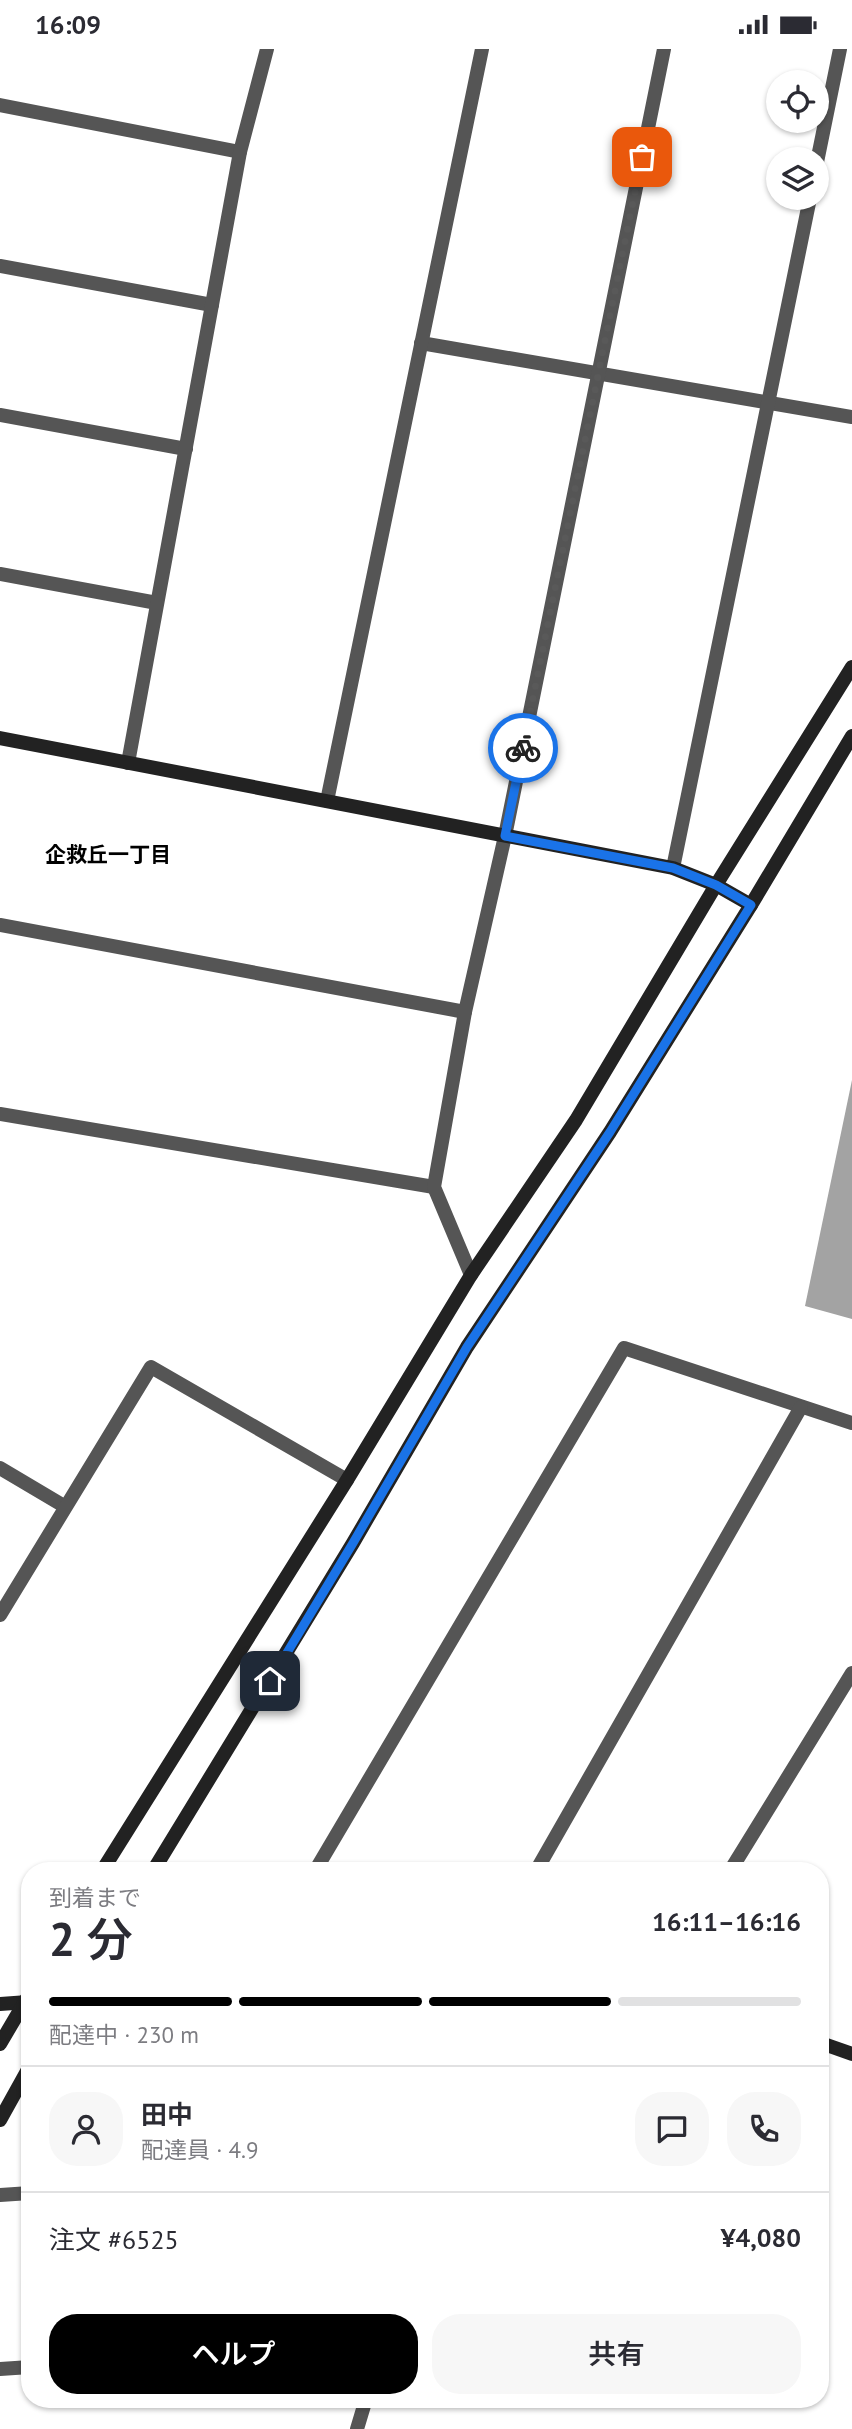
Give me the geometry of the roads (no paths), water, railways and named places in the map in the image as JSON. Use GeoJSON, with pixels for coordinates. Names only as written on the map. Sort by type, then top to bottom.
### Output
{"type":"FeatureCollection","features":[{"type":"Feature","properties":{"kind":"street"},"geometry":{"type":"LineString","coordinates":[[128,763],[240,152],[267,49]]}},
{"type":"Feature","properties":{"kind":"street"},"geometry":{"type":"LineString","coordinates":[[327,801],[482,49]]}},
{"type":"Feature","properties":{"kind":"street"},"geometry":{"type":"LineString","coordinates":[[471,1275],[434,1187],[466,1012],[505,836],[664,49]]}},
{"type":"Feature","properties":{"kind":"street"},"geometry":{"type":"LineString","coordinates":[[820,147],[840,49]]}},
{"type":"Feature","properties":{"kind":"street"},"geometry":{"type":"LineString","coordinates":[[0,105],[240,152]]}},
{"type":"Feature","properties":{"kind":"street"},"geometry":{"type":"LineString","coordinates":[[673,868],[808,210]]}},
{"type":"Feature","properties":{"kind":"street"},"geometry":{"type":"LineString","coordinates":[[0,266],[212,305]]}},
{"type":"Feature","properties":{"kind":"street"},"geometry":{"type":"LineString","coordinates":[[421,343],[852,417]]}},
{"type":"Feature","properties":{"kind":"street"},"geometry":{"type":"LineString","coordinates":[[0,415],[186,449]]}},
{"type":"Feature","properties":{"kind":"street"},"geometry":{"type":"LineString","coordinates":[[0,573],[157,603]]}},
{"type":"Feature","properties":{"kind":"street"},"geometry":{"type":"LineString","coordinates":[[108,1862],[347,1480],[471,1275],[576,1120],[716,885],[852,667]]}},
{"type":"Feature","properties":{"kind":"street"},"geometry":{"type":"LineString","coordinates":[[158,1862],[353,1543],[467,1347],[610,1132],[852,736]]}},
{"type":"Feature","properties":{"kind":"street"},"geometry":{"type":"LineString","coordinates":[[0,738],[673,868],[716,885],[751,905]]}},
{"type":"Feature","properties":{"kind":"street"},"geometry":{"type":"LineString","coordinates":[[0,925],[466,1012]]}},
{"type":"Feature","properties":{"kind":"street"},"geometry":{"type":"LineString","coordinates":[[0,1114],[434,1187]]}},
{"type":"Feature","properties":{"kind":"street"},"geometry":{"type":"LineString","coordinates":[[319,1862],[624,1348],[852,1423]]}},
{"type":"Feature","properties":{"kind":"street"},"geometry":{"type":"LineString","coordinates":[[0,1615],[151,1367],[347,1480]]}},
{"type":"Feature","properties":{"kind":"street"},"geometry":{"type":"LineString","coordinates":[[541,1862],[801,1407]]}},
{"type":"Feature","properties":{"kind":"street"},"geometry":{"type":"LineString","coordinates":[[0,1468],[65,1506]]}},
{"type":"Feature","properties":{"kind":"street"},"geometry":{"type":"LineString","coordinates":[[736,1862],[852,1673]]}},
{"type":"Feature","properties":{"kind":"street"},"geometry":{"type":"LineString","coordinates":[[0,2004],[21,2000]]}},
{"type":"Feature","properties":{"kind":"street"},"geometry":{"type":"LineString","coordinates":[[0,2044],[21,2010]]}},
{"type":"Feature","properties":{"kind":"street"},"geometry":{"type":"LineString","coordinates":[[829,2046],[852,2054]]}},
{"type":"Feature","properties":{"kind":"street"},"geometry":{"type":"LineString","coordinates":[[0,2120],[21,2082]]}},
{"type":"Feature","properties":{"kind":"street"},"geometry":{"type":"LineString","coordinates":[[0,2195],[21,2194]]}},
{"type":"Feature","properties":{"kind":"street"},"geometry":{"type":"LineString","coordinates":[[0,2369],[21,2368]]}},
{"type":"Feature","properties":{"kind":"street"},"geometry":{"type":"LineString","coordinates":[[357,2429],[363,2408]]}},
{"type":"Feature","properties":{"kind":"district","name":"企救丘一丁目"},"geometry":{"type":"Point","coordinates":[108,854]}}]}
